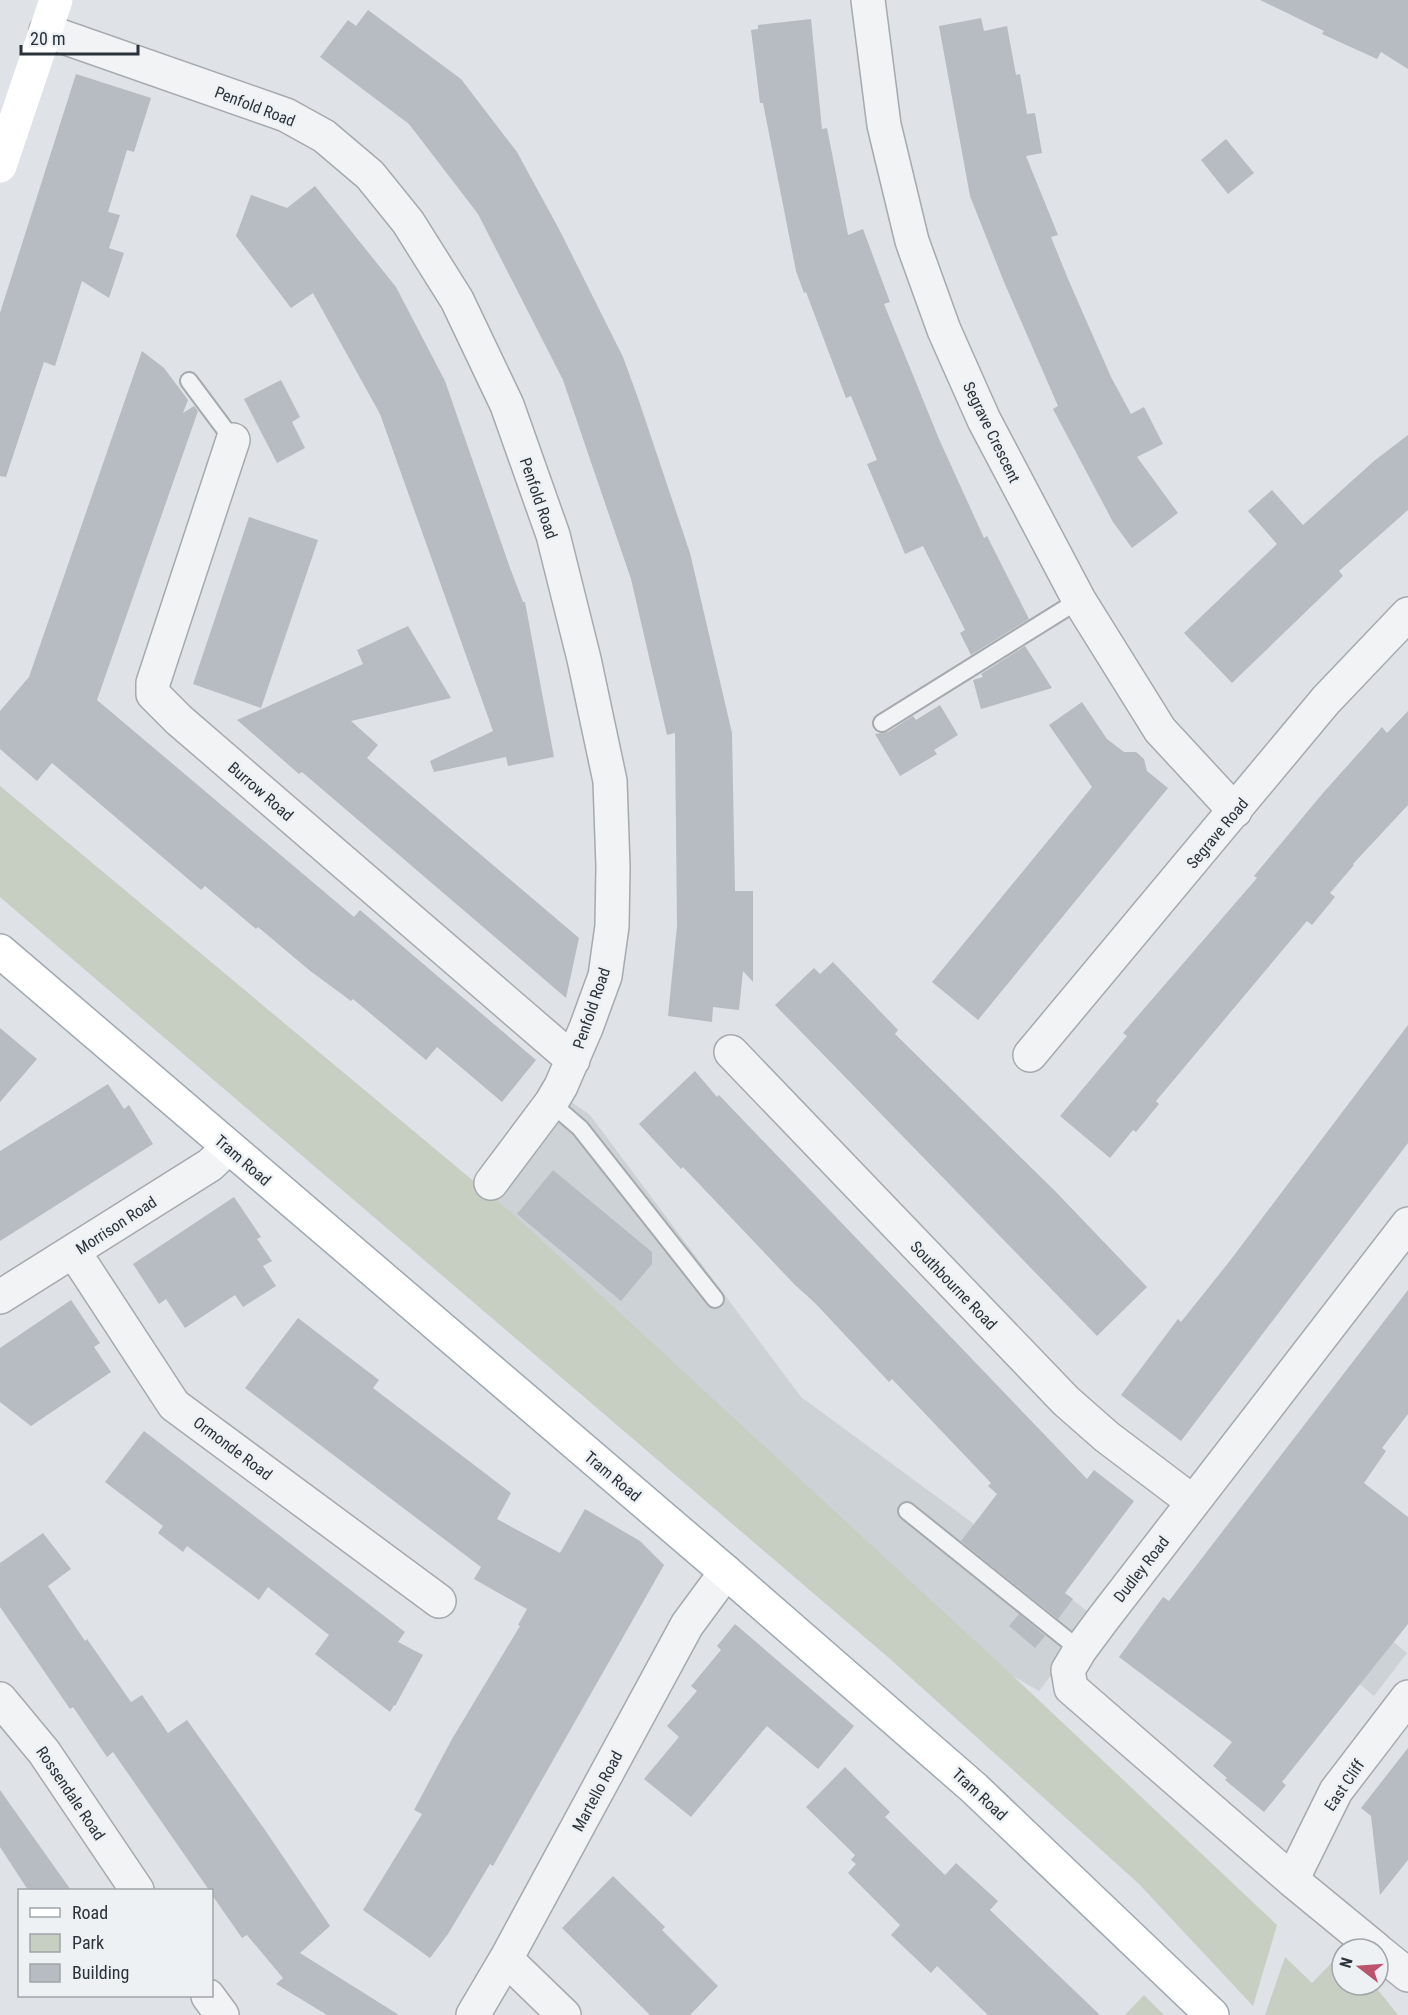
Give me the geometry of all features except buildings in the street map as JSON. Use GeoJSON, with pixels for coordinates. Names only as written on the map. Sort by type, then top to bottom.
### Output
{"type":"FeatureCollection","features":[{"type":"Feature","properties":{"kind":"main road"},"geometry":{"type":"LineString","coordinates":[[0,166],[56,0]]}},
{"type":"Feature","properties":{"kind":"main road","name":"Tram Road"},"geometry":{"type":"LineString","coordinates":[[0,951],[726,1572],[974,1788],[1212,2015]]}},
{"type":"Feature","properties":{"kind":"street","name":"Segrave Crescent"},"geometry":{"type":"LineString","coordinates":[[868,0],[884,125],[912,241],[944,330],[984,420],[1079,600],[1160,729],[1235,811]]}},
{"type":"Feature","properties":{"kind":"street","name":"Penfold Road"},"geometry":{"type":"LineString","coordinates":[[46,31],[286,115],[324,136],[370,175],[408,222],[457,300],[507,405],[552,535],[584,659],[610,781],[613,867],[612,926],[604,976],[573,1060],[551,1104],[490,1183]]}},
{"type":"Feature","properties":{"kind":"street","name":"Burrow Road"},"geometry":{"type":"LineString","coordinates":[[233,440],[153,683],[153,694],[188,728],[573,1060]]}},
{"type":"Feature","properties":{"kind":"street","name":"Segrave Road"},"geometry":{"type":"LineString","coordinates":[[1030,1055],[1326,700],[1408,614]]}},
{"type":"Feature","properties":{"kind":"street","name":"Southbourne Road"},"geometry":{"type":"LineString","coordinates":[[731,1052],[1066,1401],[1107,1437],[1193,1502]]}},
{"type":"Feature","properties":{"kind":"street","name":"Morrison Road"},"geometry":{"type":"LineString","coordinates":[[0,1297],[210,1165],[228,1148]]}},
{"type":"Feature","properties":{"kind":"street","name":"Dudley Road"},"geometry":{"type":"LineString","coordinates":[[1361,1937],[1292,1880],[1071,1688],[1068,1670],[1080,1650],[1408,1224]]}},
{"type":"Feature","properties":{"kind":"street","name":"Ormonde Road"},"geometry":{"type":"LineString","coordinates":[[74,1252],[174,1405],[439,1601]]}},
{"type":"Feature","properties":{"kind":"street","name":"Martello Road"},"geometry":{"type":"LineString","coordinates":[[473,2015],[506,1959],[687,1625],[726,1572]]}},
{"type":"Feature","properties":{"kind":"street","name":"East Cliff"},"geometry":{"type":"LineString","coordinates":[[1292,1880],[1336,1791],[1408,1697]]}},
{"type":"Feature","properties":{"kind":"street","name":"Rossendale Road"},"geometry":{"type":"LineString","coordinates":[[0,1699],[44,1752],[136,1889]]}},
{"type":"Feature","properties":{"kind":"street"},"geometry":{"type":"LineString","coordinates":[[506,1959],[564,2015]]}},
{"type":"Feature","properties":{"kind":"street","name":"Dudley Road"},"geometry":{"type":"LineString","coordinates":[[1390,1960],[1408,1975]]}},
{"type":"Feature","properties":{"kind":"street"},"geometry":{"type":"LineString","coordinates":[[209,1997],[222,2015]]}},
{"type":"Feature","properties":{"kind":"lane"},"geometry":{"type":"LineString","coordinates":[[189,381],[233,440]]}},
{"type":"Feature","properties":{"kind":"lane"},"geometry":{"type":"LineString","coordinates":[[882,723],[1079,600]]}},
{"type":"Feature","properties":{"kind":"lane"},"geometry":{"type":"LineString","coordinates":[[551,1104],[580,1128],[715,1299]]}},
{"type":"Feature","properties":{"kind":"lane"},"geometry":{"type":"LineString","coordinates":[[907,1511],[1080,1650]]}},
{"type":"Feature","properties":{"kind":"shaded area"},"geometry":{"type":"Polygon","coordinates":[[[564,1097],[590,1115],[801,1397],[974,1524],[1096,1618],[1039,1691],[1011,1675],[485,1194],[564,1097]]]}},
{"type":"Feature","properties":{"kind":"shaded area"},"geometry":{"type":"Polygon","coordinates":[[[1321,1582],[1407,1653],[1374,1696],[1320,1651],[1321,1582]]]}},
{"type":"Feature","properties":{"kind":"green space"},"geometry":{"type":"Polygon","coordinates":[[[0,786],[513,1214],[1012,1675],[1277,1925],[1253,2006],[1139,1884],[889,1658],[0,897],[0,786]]]}},
{"type":"Feature","properties":{"kind":"green space"},"geometry":{"type":"Polygon","coordinates":[[[1285,1957],[1312,1983],[1330,1964],[1330,1997],[1384,1997],[1398,2015],[1265,2015],[1285,1957]]]}},
{"type":"Feature","properties":{"kind":"green space"},"geometry":{"type":"Polygon","coordinates":[[[1144,1995],[1164,2015],[1125,2015],[1144,1995]]]}}]}
